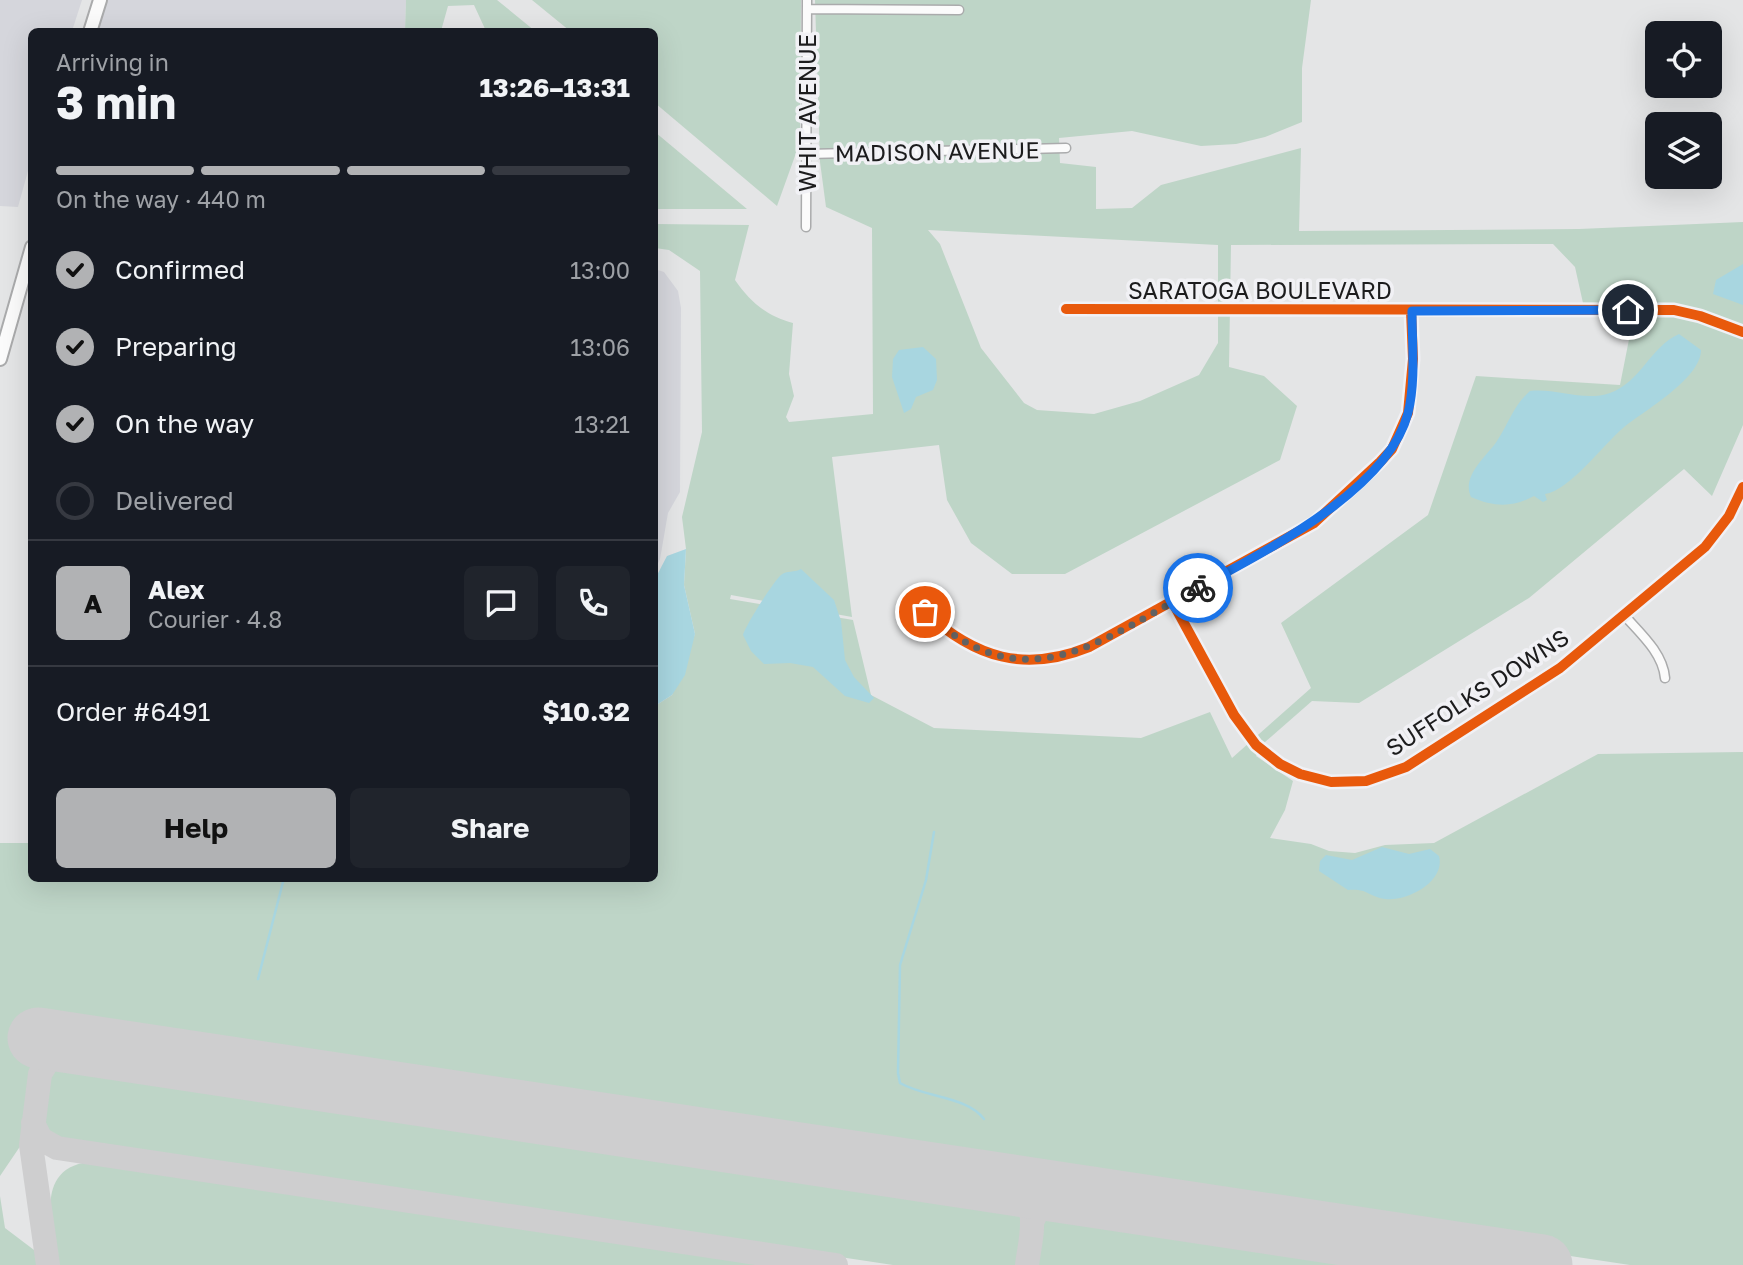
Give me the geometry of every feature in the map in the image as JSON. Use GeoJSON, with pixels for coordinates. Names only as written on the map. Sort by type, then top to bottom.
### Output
{"type":"FeatureCollection","features":[{"type":"Feature","properties":{"kind":"main road"},"geometry":{"type":"LineString","coordinates":[[91,28],[100,0]]}},
{"type":"Feature","properties":{"kind":"main road"},"geometry":{"type":"LineString","coordinates":[[0,359],[28,261]]}},
{"type":"Feature","properties":{"kind":"street"},"geometry":{"type":"LineString","coordinates":[[807,5],[959,10]]}},
{"type":"Feature","properties":{"kind":"street","name":"WHIT AVENUE"},"geometry":{"type":"LineString","coordinates":[[806,227],[807,5]]}},
{"type":"Feature","properties":{"kind":"street","name":"MADISON AVENUE"},"geometry":{"type":"LineString","coordinates":[[808,155],[1066,148]]}},
{"type":"Feature","properties":{"kind":"street","name":"SARATOGA BOULEVARD"},"geometry":{"type":"LineString","coordinates":[[1066,309],[1674,310],[1700,316],[1743,332]]}},
{"type":"Feature","properties":{"kind":"street"},"geometry":{"type":"LineString","coordinates":[[925,612],[960,641],[979,650],[1014,659],[1041,660],[1089,647],[1314,523],[1392,449],[1403,427],[1411,394],[1412,311]]}},
{"type":"Feature","properties":{"kind":"street","name":"SUFFOLKS DOWNS"},"geometry":{"type":"LineString","coordinates":[[1173,603],[1234,715],[1256,745],[1294,772],[1342,782],[1376,779],[1406,767],[1560,668],[1711,540],[1729,516],[1743,487]]}},
{"type":"Feature","properties":{"kind":"street"},"geometry":{"type":"LineString","coordinates":[[1624,615],[1657,654],[1664,665],[1665,678]]}},
{"type":"Feature","properties":{"kind":"shaded area"},"geometry":{"type":"Polygon","coordinates":[[[0,0],[82,0],[73,28],[28,28],[28,171],[18,207],[0,206],[0,0]]]}},
{"type":"Feature","properties":{"kind":"shaded area"},"geometry":{"type":"Polygon","coordinates":[[[102,0],[406,0],[405,28],[93,28],[102,0]]]}},
{"type":"Feature","properties":{"kind":"shaded area"},"geometry":{"type":"Polygon","coordinates":[[[658,270],[664,272],[678,291],[681,308],[680,492],[668,513],[658,563],[658,270]]]}},
{"type":"Feature","properties":{"kind":"green space"},"geometry":{"type":"Polygon","coordinates":[[[406,0],[497,0],[531,28],[485,28],[474,5],[448,6],[442,28],[405,28],[406,0]]]}},
{"type":"Feature","properties":{"kind":"green space"},"geometry":{"type":"Polygon","coordinates":[[[532,0],[801,0],[800,142],[777,206],[658,106],[658,28],[566,28],[532,0]]]}},
{"type":"Feature","properties":{"kind":"green space"},"geometry":{"type":"Polygon","coordinates":[[[815,0],[1311,0],[1302,68],[1302,122],[1265,137],[1236,144],[1201,146],[1132,131],[1059,138],[1060,163],[1096,167],[1096,209],[1132,208],[1161,185],[1301,148],[1299,231],[1579,229],[1743,222],[1743,425],[1712,496],[1684,469],[1529,598],[1359,703],[1312,701],[1265,742],[1256,756],[1293,781],[1285,810],[1270,838],[1311,844],[1329,851],[1355,853],[1385,845],[1434,843],[1598,754],[1743,752],[1743,1265],[1630,1265],[40,1025],[21,1145],[0,1176],[0,843],[28,843],[28,882],[658,882],[658,704],[672,695],[695,634],[684,585],[686,549],[682,517],[702,432],[700,271],[669,250],[658,248],[658,224],[749,225],[735,280],[760,308],[793,323],[789,374],[794,396],[786,417],[789,422],[873,414],[872,228],[826,207],[820,162],[815,0]],[[928,230],[940,244],[981,348],[1024,403],[1037,410],[1094,414],[1140,401],[1199,375],[1218,343],[1218,245],[928,230]],[[1553,244],[1231,245],[1229,367],[1264,376],[1297,406],[1280,460],[1065,574],[1012,574],[971,543],[947,500],[939,445],[832,457],[852,617],[731,595],[730,599],[853,620],[871,695],[934,728],[1141,738],[1210,712],[1232,758],[1311,688],[1281,623],[1428,515],[1476,376],[1620,385],[1636,304],[1583,303],[1575,267],[1553,244]]]}},
{"type":"Feature","properties":{"kind":"green space"},"geometry":{"type":"Polygon","coordinates":[[[658,135],[747,209],[658,209],[658,135]]]}},
{"type":"Feature","properties":{"kind":"green space"},"geometry":{"type":"Polygon","coordinates":[[[65,1057],[1013,1199],[1025,1216],[1019,1265],[893,1265],[62,1140],[49,1134],[45,1127],[43,1105],[53,1070],[65,1057]]]}},
{"type":"Feature","properties":{"kind":"green space"},"geometry":{"type":"Polygon","coordinates":[[[89,1162],[783,1265],[57,1265],[50,1218],[53,1187],[60,1175],[72,1167],[89,1162]]]}},
{"type":"Feature","properties":{"kind":"green space"},"geometry":{"type":"Polygon","coordinates":[[[0,1196],[5,1228],[38,1253],[40,1265],[0,1265],[0,1196]]]}},
{"type":"Feature","properties":{"kind":"green space"},"geometry":{"type":"Polygon","coordinates":[[[1067,1206],[1452,1265],[1036,1265],[1044,1217],[1053,1209],[1067,1206]]]}},
{"type":"Feature","properties":{"kind":"water"},"geometry":{"type":"Polygon","coordinates":[[[1743,264],[1743,305],[1713,294],[1716,280],[1743,264]]]}},
{"type":"Feature","properties":{"kind":"water"},"geometry":{"type":"Polygon","coordinates":[[[1679,334],[1701,350],[1691,372],[1669,394],[1623,428],[1575,476],[1545,494],[1547,500],[1543,502],[1534,496],[1518,503],[1503,505],[1471,497],[1469,481],[1472,474],[1497,441],[1519,403],[1530,391],[1580,396],[1610,393],[1630,381],[1660,347],[1679,334]]]}},
{"type":"Feature","properties":{"kind":"water"},"geometry":{"type":"Polygon","coordinates":[[[923,347],[936,359],[937,380],[933,390],[916,397],[911,409],[904,413],[892,377],[893,359],[899,350],[923,347]]]}},
{"type":"Feature","properties":{"kind":"water"},"geometry":{"type":"Polygon","coordinates":[[[686,549],[684,585],[695,634],[685,675],[672,695],[658,704],[658,573],[667,556],[686,549]]]}},
{"type":"Feature","properties":{"kind":"water"},"geometry":{"type":"Polygon","coordinates":[[[801,569],[834,600],[841,621],[845,660],[854,677],[874,698],[869,703],[845,696],[813,667],[790,663],[764,664],[751,651],[743,635],[754,613],[781,575],[801,569]]]}},
{"type":"Feature","properties":{"kind":"water"},"geometry":{"type":"Polygon","coordinates":[[[1382,847],[1409,854],[1430,849],[1439,856],[1440,865],[1431,882],[1413,894],[1394,899],[1379,898],[1359,890],[1348,890],[1319,871],[1320,861],[1326,855],[1352,860],[1382,847]]]}},
{"type":"Feature","properties":{"kind":"waterway"},"geometry":{"type":"LineString","coordinates":[[934,832],[926,880],[900,965],[898,1073],[900,1083],[956,1101],[976,1111],[984,1119]]}},
{"type":"Feature","properties":{"kind":"waterway"},"geometry":{"type":"LineString","coordinates":[[258,979],[283,882]]}},
{"type":"Feature","properties":{"kind":"taxiway"},"geometry":{"type":"LineString","coordinates":[[48,1265],[31,1145],[40,1074],[52,1054],[65,1048],[87,1045]]}},
{"type":"Feature","properties":{"kind":"taxiway"},"geometry":{"type":"LineString","coordinates":[[33,1123],[41,1139],[57,1148],[836,1265]]}},
{"type":"Feature","properties":{"kind":"taxiway"},"geometry":{"type":"LineString","coordinates":[[1007,1184],[1026,1199],[1030,1208],[1032,1230],[1027,1265]]}},
{"type":"Feature","properties":{"kind":"taxiway"},"geometry":{"type":"LineString","coordinates":[[1034,1218],[1046,1202],[1064,1195],[1078,1195]]}},
{"type":"Feature","properties":{"kind":"runway"},"geometry":{"type":"LineString","coordinates":[[38,1038],[1542,1265]]}},
{"type":"Feature","properties":{"kind":"cycle path"},"geometry":{"type":"LineString","coordinates":[[1066,309],[1674,310],[1700,316],[1743,332]]}},
{"type":"Feature","properties":{"kind":"cycle path"},"geometry":{"type":"LineString","coordinates":[[925,612],[963,641],[982,650],[1022,659],[1066,655],[1089,647],[1314,523],[1392,449],[1408,413],[1413,359],[1411,311]]}},
{"type":"Feature","properties":{"kind":"cycle path"},"geometry":{"type":"LineString","coordinates":[[1173,603],[1234,715],[1256,745],[1280,764],[1300,774],[1331,782],[1366,781],[1406,767],[1560,668],[1705,547],[1729,516],[1743,487]]}},
{"type":"Feature","properties":{"kind":"way so far"},"geometry":{"type":"LineString","coordinates":[[925,612],[960,641],[979,650],[1014,659],[1041,660],[1075,653],[1089,647],[1198,588]]}},
{"type":"Feature","properties":{"kind":"route"},"geometry":{"type":"LineString","coordinates":[[1198,588],[1314,523],[1392,449],[1408,413],[1411,394],[1412,311],[1628,310]]}}]}
